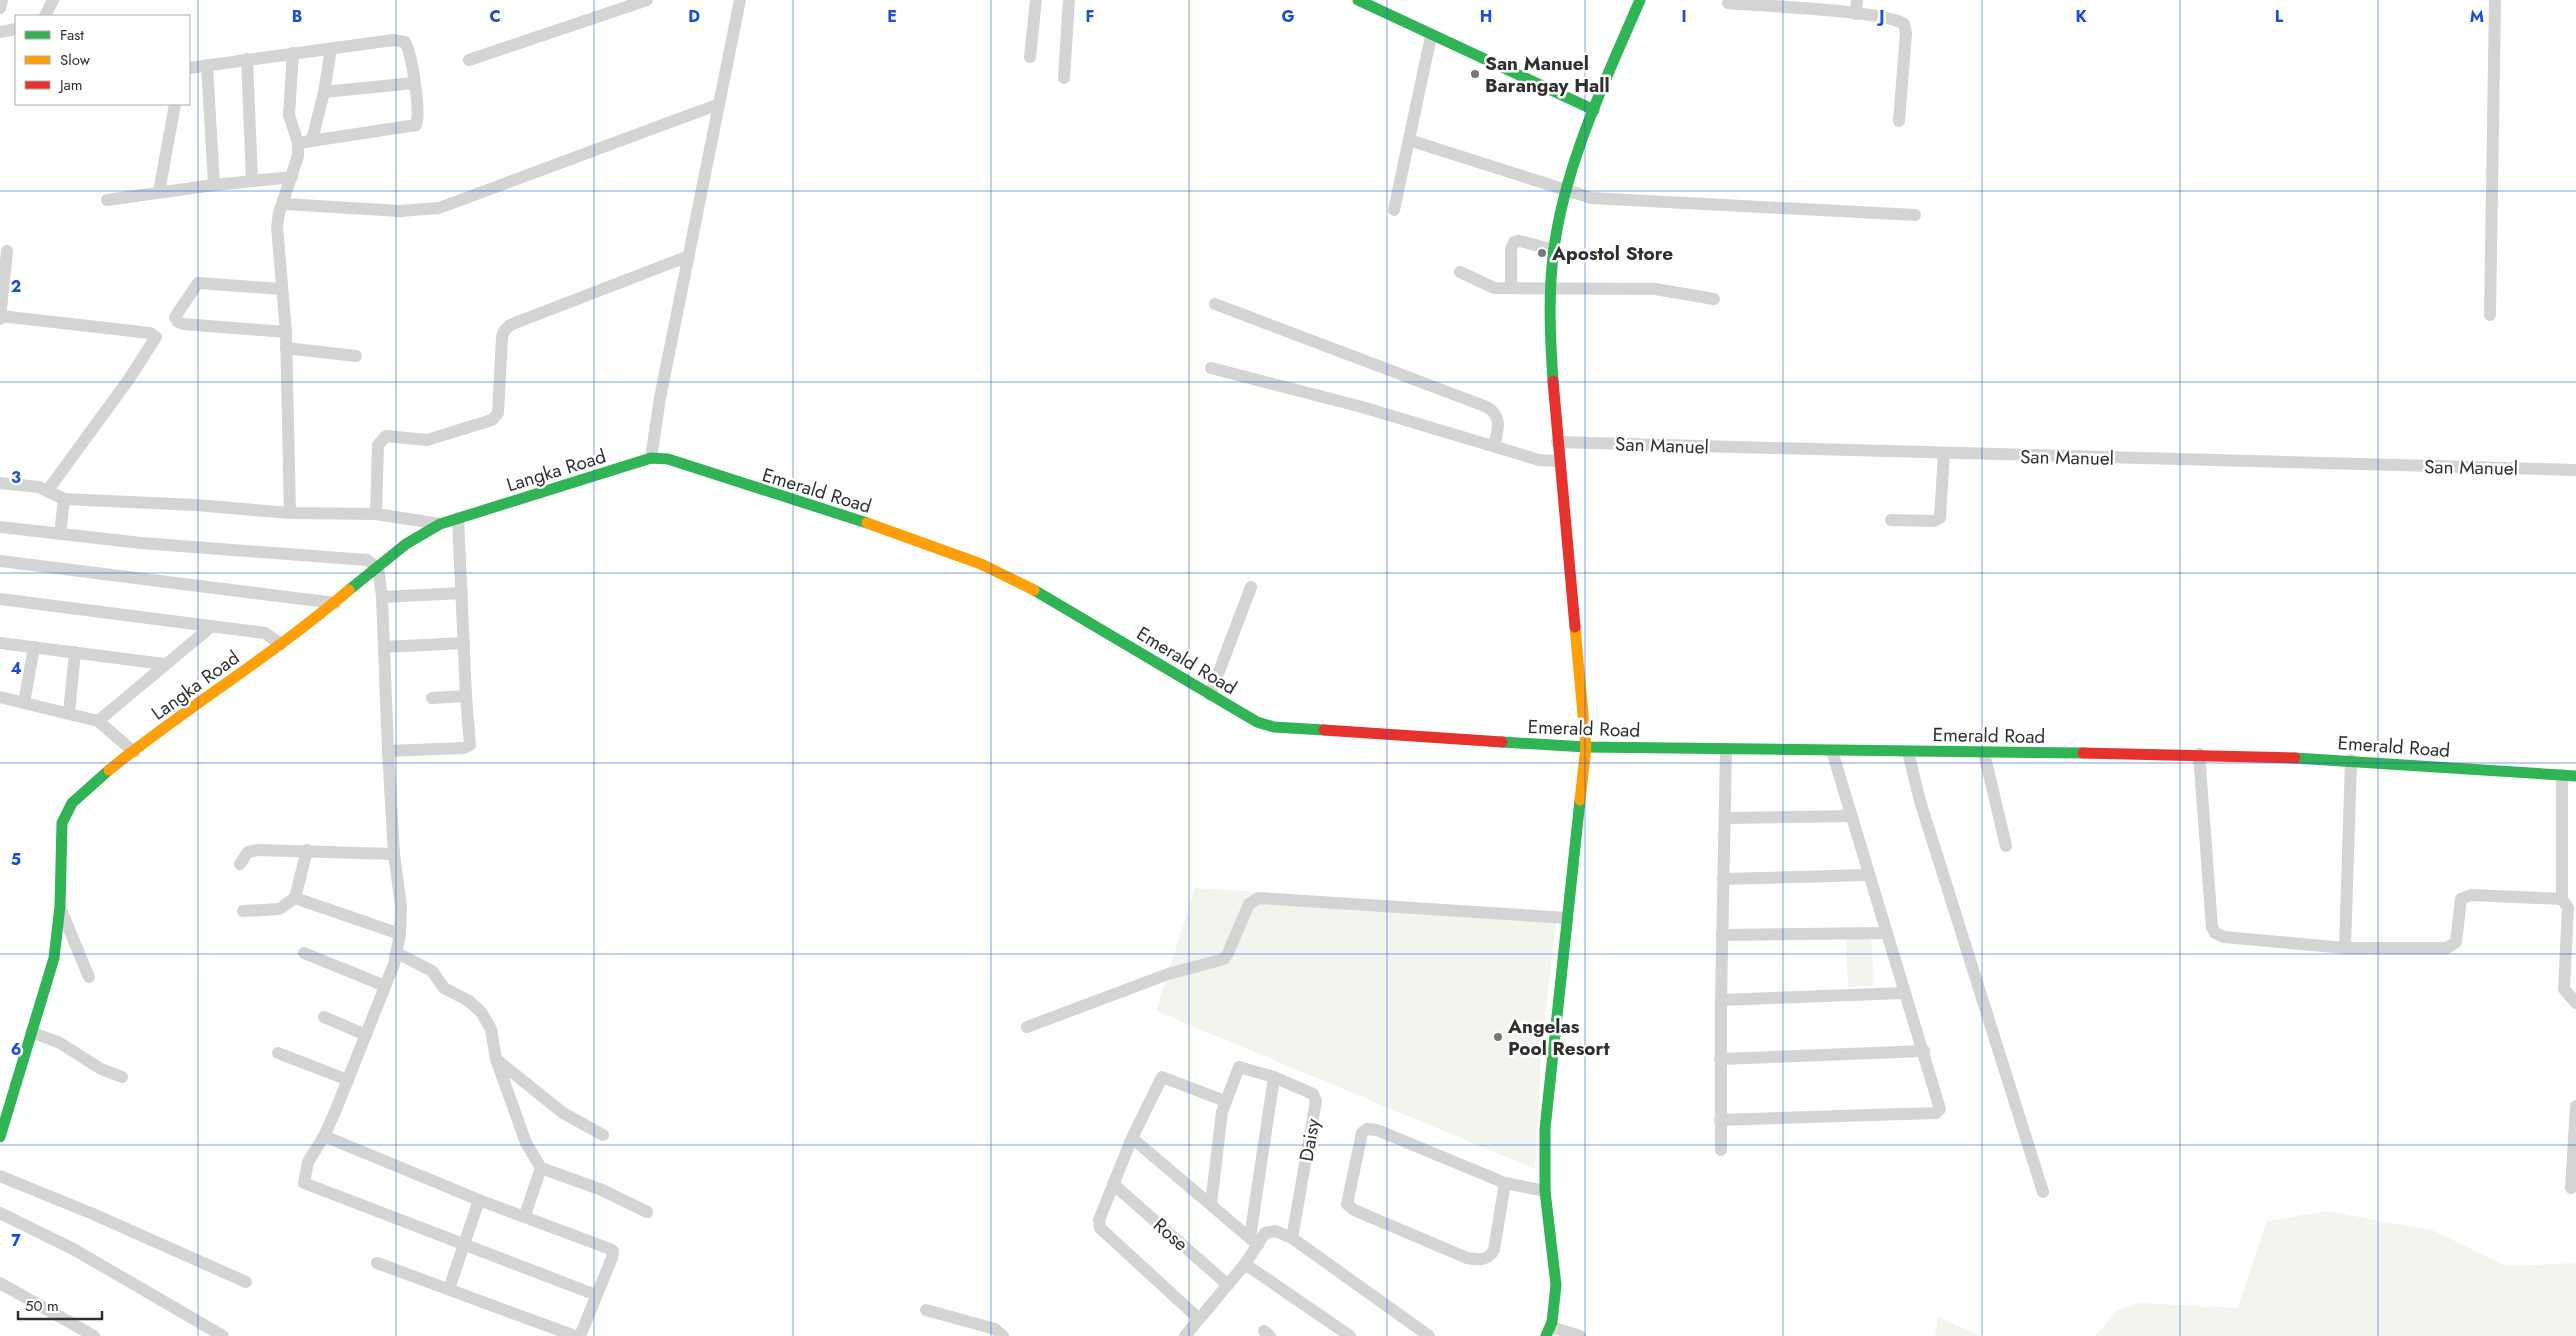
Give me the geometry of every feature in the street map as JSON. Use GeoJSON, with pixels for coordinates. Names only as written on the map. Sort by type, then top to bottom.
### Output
{"type":"FeatureCollection","features":[{"type":"Feature","properties":{"kind":"street"},"geometry":{"type":"LineString","coordinates":[[0,8],[2,0]]}},
{"type":"Feature","properties":{"kind":"street"},"geometry":{"type":"LineString","coordinates":[[46,15],[53,0]]}},
{"type":"Feature","properties":{"kind":"street"},"geometry":{"type":"LineString","coordinates":[[469,60],[647,0]]}},
{"type":"Feature","properties":{"kind":"street"},"geometry":{"type":"LineString","coordinates":[[652,458],[660,398],[740,0]]}},
{"type":"Feature","properties":{"kind":"street"},"geometry":{"type":"LineString","coordinates":[[1030,57],[1036,0]]}},
{"type":"Feature","properties":{"kind":"street"},"geometry":{"type":"LineString","coordinates":[[1064,78],[1069,0]]}},
{"type":"Feature","properties":{"kind":"street"},"geometry":{"type":"LineString","coordinates":[[1358,0],[1430,36],[1594,110]]}},
{"type":"Feature","properties":{"kind":"street"},"geometry":{"type":"LineString","coordinates":[[1580,1336],[1549,1331],[1555,1309],[1545,1191],[1545,1129],[1586,747],[1557,442],[1551,340],[1552,289],[1554,250],[1567,192],[1594,110],[1640,0]]}},
{"type":"Feature","properties":{"kind":"street"},"geometry":{"type":"LineString","coordinates":[[1856,14],[1857,0]]}},
{"type":"Feature","properties":{"kind":"street"},"geometry":{"type":"LineString","coordinates":[[2490,315],[2495,0]]}},
{"type":"Feature","properties":{"kind":"street"},"geometry":{"type":"LineString","coordinates":[[1728,4],[1856,14],[1893,19],[1904,24],[1906,33],[1899,121]]}},
{"type":"Feature","properties":{"kind":"street"},"geometry":{"type":"LineString","coordinates":[[0,32],[15,30]]}},
{"type":"Feature","properties":{"kind":"street"},"geometry":{"type":"LineString","coordinates":[[1394,210],[1430,36]]}},
{"type":"Feature","properties":{"kind":"street"},"geometry":{"type":"LineString","coordinates":[[190,68],[402,40],[407,44],[418,115],[416,125],[298,142]]}},
{"type":"Feature","properties":{"kind":"street"},"geometry":{"type":"LineString","coordinates":[[312,140],[324,92],[330,49]]}},
{"type":"Feature","properties":{"kind":"street"},"geometry":{"type":"LineString","coordinates":[[290,513],[286,332],[277,220],[284,204],[298,156],[298,142],[289,115],[293,53]]}},
{"type":"Feature","properties":{"kind":"street"},"geometry":{"type":"LineString","coordinates":[[247,59],[252,180]]}},
{"type":"Feature","properties":{"kind":"street"},"geometry":{"type":"LineString","coordinates":[[207,65],[214,185]]}},
{"type":"Feature","properties":{"kind":"street"},"geometry":{"type":"LineString","coordinates":[[324,92],[414,83]]}},
{"type":"Feature","properties":{"kind":"street"},"geometry":{"type":"LineString","coordinates":[[284,204],[400,211],[439,208],[719,104]]}},
{"type":"Feature","properties":{"kind":"street"},"geometry":{"type":"LineString","coordinates":[[159,192],[175,105]]}},
{"type":"Feature","properties":{"kind":"street"},"geometry":{"type":"LineString","coordinates":[[1409,140],[1567,192],[1603,200],[1915,215]]}},
{"type":"Feature","properties":{"kind":"street"},"geometry":{"type":"LineString","coordinates":[[107,200],[252,180],[292,177]]}},
{"type":"Feature","properties":{"kind":"street"},"geometry":{"type":"LineString","coordinates":[[1511,288],[1511,250],[1514,242],[1520,241],[1554,250]]}},
{"type":"Feature","properties":{"kind":"street"},"geometry":{"type":"LineString","coordinates":[[7,251],[1,310],[150,333],[156,337],[129,379],[48,490]]}},
{"type":"Feature","properties":{"kind":"street"},"geometry":{"type":"LineString","coordinates":[[376,514],[378,445],[386,436],[427,440],[492,420],[498,413],[502,337],[504,331],[510,325],[689,256]]}},
{"type":"Feature","properties":{"kind":"street"},"geometry":{"type":"LineString","coordinates":[[1460,272],[1487,286],[1552,289],[1655,289],[1714,298]]}},
{"type":"Feature","properties":{"kind":"street"},"geometry":{"type":"LineString","coordinates":[[282,289],[201,283],[195,285],[175,317],[178,322],[183,324],[286,332]]}},
{"type":"Feature","properties":{"kind":"street"},"geometry":{"type":"LineString","coordinates":[[1215,304],[1487,407],[1493,411],[1498,421],[1494,446]]}},
{"type":"Feature","properties":{"kind":"street"},"geometry":{"type":"LineString","coordinates":[[286,348],[356,356]]}},
{"type":"Feature","properties":{"kind":"street"},"geometry":{"type":"LineString","coordinates":[[1211,368],[1353,404],[1540,460],[1559,461]]}},
{"type":"Feature","properties":{"kind":"street","name":"San Manuel"},"geometry":{"type":"LineString","coordinates":[[1557,442],[2576,470]]}},
{"type":"Feature","properties":{"kind":"street"},"geometry":{"type":"LineString","coordinates":[[1891,520],[1934,521],[1940,518],[1944,453]]}},
{"type":"Feature","properties":{"kind":"street","name":"Langka Road"},"geometry":{"type":"LineString","coordinates":[[0,1135],[54,958],[60,906],[61,834],[65,814],[76,798],[134,752],[335,603],[422,533],[458,518],[652,458]]}},
{"type":"Feature","properties":{"kind":"street","name":"Emerald Road"},"geometry":{"type":"LineString","coordinates":[[652,458],[668,459],[886,530],[986,565],[1024,584],[1257,722],[1274,727],[1586,747],[2199,754],[2351,760],[2576,776]]}},
{"type":"Feature","properties":{"kind":"street"},"geometry":{"type":"LineString","coordinates":[[0,483],[48,490],[64,499],[196,505],[290,513],[376,514],[440,524]]}},
{"type":"Feature","properties":{"kind":"street"},"geometry":{"type":"LineString","coordinates":[[60,534],[64,499]]}},
{"type":"Feature","properties":{"kind":"street"},"geometry":{"type":"LineString","coordinates":[[388,751],[468,747],[471,742],[466,696],[458,518]]}},
{"type":"Feature","properties":{"kind":"street"},"geometry":{"type":"LineString","coordinates":[[0,527],[60,534],[367,560],[378,568],[382,598],[394,854],[401,906],[400,934],[397,953],[366,1035],[324,1136],[308,1162],[303,1179],[306,1186],[466,1243],[596,1295]]}},
{"type":"Feature","properties":{"kind":"street"},"geometry":{"type":"LineString","coordinates":[[0,561],[335,603]]}},
{"type":"Feature","properties":{"kind":"street"},"geometry":{"type":"LineString","coordinates":[[1210,695],[1251,587]]}},
{"type":"Feature","properties":{"kind":"street"},"geometry":{"type":"LineString","coordinates":[[382,598],[462,593]]}},
{"type":"Feature","properties":{"kind":"street"},"geometry":{"type":"LineString","coordinates":[[0,599],[270,634],[281,644]]}},
{"type":"Feature","properties":{"kind":"street"},"geometry":{"type":"LineString","coordinates":[[98,721],[164,664],[212,626]]}},
{"type":"Feature","properties":{"kind":"street"},"geometry":{"type":"LineString","coordinates":[[0,643],[164,664]]}},
{"type":"Feature","properties":{"kind":"street"},"geometry":{"type":"LineString","coordinates":[[384,647],[464,644]]}},
{"type":"Feature","properties":{"kind":"street"},"geometry":{"type":"LineString","coordinates":[[24,703],[34,647]]}},
{"type":"Feature","properties":{"kind":"street"},"geometry":{"type":"LineString","coordinates":[[68,713],[76,652]]}},
{"type":"Feature","properties":{"kind":"street"},"geometry":{"type":"LineString","coordinates":[[432,698],[466,696]]}},
{"type":"Feature","properties":{"kind":"street"},"geometry":{"type":"LineString","coordinates":[[0,697],[98,721],[134,752]]}},
{"type":"Feature","properties":{"kind":"street"},"geometry":{"type":"LineString","coordinates":[[1721,1150],[1720,1058],[1726,749]]}},
{"type":"Feature","properties":{"kind":"street"},"geometry":{"type":"LineString","coordinates":[[1720,1120],[1938,1112],[1940,1107],[1868,875],[1832,751]]}},
{"type":"Feature","properties":{"kind":"street"},"geometry":{"type":"LineString","coordinates":[[1908,752],[1920,801],[2043,1192]]}},
{"type":"Feature","properties":{"kind":"street"},"geometry":{"type":"LineString","coordinates":[[1984,752],[2006,846]]}},
{"type":"Feature","properties":{"kind":"street"},"geometry":{"type":"LineString","coordinates":[[2199,754],[2212,927],[2215,933],[2224,937],[2345,948],[2447,948],[2456,942],[2462,899],[2471,895],[2562,899]]}},
{"type":"Feature","properties":{"kind":"street"},"geometry":{"type":"LineString","coordinates":[[2345,948],[2351,760]]}},
{"type":"Feature","properties":{"kind":"street"},"geometry":{"type":"LineString","coordinates":[[2562,775],[2562,899],[2568,908],[2564,989],[2576,1003]]}},
{"type":"Feature","properties":{"kind":"street"},"geometry":{"type":"LineString","coordinates":[[1725,818],[1851,816]]}},
{"type":"Feature","properties":{"kind":"street"},"geometry":{"type":"LineString","coordinates":[[240,864],[244,856],[253,850],[306,850],[394,854]]}},
{"type":"Feature","properties":{"kind":"street"},"geometry":{"type":"LineString","coordinates":[[242,911],[279,909],[296,898],[306,850]]}},
{"type":"Feature","properties":{"kind":"street"},"geometry":{"type":"LineString","coordinates":[[1724,879],[1868,875]]}},
{"type":"Feature","properties":{"kind":"street"},"geometry":{"type":"LineString","coordinates":[[296,898],[400,934]]}},
{"type":"Feature","properties":{"kind":"street"},"geometry":{"type":"LineString","coordinates":[[1027,1027],[1168,974],[1224,959],[1249,904],[1259,898],[1567,918]]}},
{"type":"Feature","properties":{"kind":"street"},"geometry":{"type":"LineString","coordinates":[[60,906],[89,977]]}},
{"type":"Feature","properties":{"kind":"street"},"geometry":{"type":"LineString","coordinates":[[1722,935],[1886,933]]}},
{"type":"Feature","properties":{"kind":"street"},"geometry":{"type":"LineString","coordinates":[[304,953],[385,986]]}},
{"type":"Feature","properties":{"kind":"street"},"geometry":{"type":"LineString","coordinates":[[397,953],[432,971],[444,988],[476,1006],[491,1029],[496,1059],[526,1142],[541,1168],[602,1190],[647,1212]]}},
{"type":"Feature","properties":{"kind":"street"},"geometry":{"type":"LineString","coordinates":[[1721,1000],[1904,993]]}},
{"type":"Feature","properties":{"kind":"street"},"geometry":{"type":"LineString","coordinates":[[324,1017],[366,1035]]}},
{"type":"Feature","properties":{"kind":"street"},"geometry":{"type":"LineString","coordinates":[[31,1032],[60,1043],[101,1070],[122,1077]]}},
{"type":"Feature","properties":{"kind":"street"},"geometry":{"type":"LineString","coordinates":[[1720,1058],[1924,1051]]}},
{"type":"Feature","properties":{"kind":"street"},"geometry":{"type":"LineString","coordinates":[[278,1053],[348,1080]]}},
{"type":"Feature","properties":{"kind":"street"},"geometry":{"type":"LineString","coordinates":[[496,1059],[563,1113],[603,1135]]}},
{"type":"Feature","properties":{"kind":"street","name":"Daisy"},"geometry":{"type":"LineString","coordinates":[[1211,1204],[1225,1101],[1239,1066],[1274,1077],[1313,1094],[1316,1100],[1292,1238]]}},
{"type":"Feature","properties":{"kind":"street"},"geometry":{"type":"LineString","coordinates":[[1198,1318],[1100,1228],[1099,1220],[1132,1138],[1162,1077],[1225,1101]]}},
{"type":"Feature","properties":{"kind":"street"},"geometry":{"type":"LineString","coordinates":[[1185,1336],[1198,1318],[1246,1264],[1254,1242],[1274,1077]]}},
{"type":"Feature","properties":{"kind":"street"},"geometry":{"type":"LineString","coordinates":[[2571,1188],[2576,1106]]}},
{"type":"Feature","properties":{"kind":"street"},"geometry":{"type":"LineString","coordinates":[[1505,1183],[1494,1250],[1488,1257],[1482,1259],[1467,1258],[1354,1210],[1347,1204],[1362,1133],[1367,1129],[1377,1130],[1505,1183],[1545,1191]]}},
{"type":"Feature","properties":{"kind":"street"},"geometry":{"type":"LineString","coordinates":[[324,1136],[480,1200],[607,1247],[612,1252],[580,1336]]}},
{"type":"Feature","properties":{"kind":"street"},"geometry":{"type":"LineString","coordinates":[[1132,1138],[1254,1242]]}},
{"type":"Feature","properties":{"kind":"street"},"geometry":{"type":"LineString","coordinates":[[524,1215],[541,1168]]}},
{"type":"Feature","properties":{"kind":"street"},"geometry":{"type":"LineString","coordinates":[[0,1176],[93,1214],[246,1282]]}},
{"type":"Feature","properties":{"kind":"street","name":"Rose"},"geometry":{"type":"LineString","coordinates":[[1113,1184],[1228,1285]]}},
{"type":"Feature","properties":{"kind":"street"},"geometry":{"type":"LineString","coordinates":[[449,1289],[480,1200]]}},
{"type":"Feature","properties":{"kind":"street"},"geometry":{"type":"LineString","coordinates":[[0,1213],[75,1250],[222,1336]]}},
{"type":"Feature","properties":{"kind":"street"},"geometry":{"type":"LineString","coordinates":[[1254,1242],[1267,1231],[1275,1231],[1292,1238],[1429,1336]]}},
{"type":"Feature","properties":{"kind":"street"},"geometry":{"type":"LineString","coordinates":[[377,1263],[575,1336]]}},
{"type":"Feature","properties":{"kind":"street"},"geometry":{"type":"LineString","coordinates":[[1246,1264],[1350,1336]]}},
{"type":"Feature","properties":{"kind":"street"},"geometry":{"type":"LineString","coordinates":[[0,1283],[94,1336]]}},
{"type":"Feature","properties":{"kind":"street"},"geometry":{"type":"LineString","coordinates":[[926,1310],[995,1329],[1003,1336]]}},
{"type":"Feature","properties":{"kind":"shaded area"},"geometry":{"type":"Polygon","coordinates":[[[1195,888],[1376,900],[1557,916],[1542,1040],[1535,1169],[1156,1011],[1195,888]]]}},
{"type":"Feature","properties":{"kind":"shaded area"},"geometry":{"type":"Polygon","coordinates":[[[1871,937],[1874,985],[1848,987],[1846,939],[1871,937]]]}},
{"type":"Feature","properties":{"kind":"shaded area"},"geometry":{"type":"Polygon","coordinates":[[[2327,1211],[2434,1231],[2506,1266],[2576,1263],[2576,1336],[2095,1336],[2117,1311],[2140,1303],[2238,1308],[2267,1221],[2327,1211]]]}},
{"type":"Feature","properties":{"kind":"shaded area"},"geometry":{"type":"Polygon","coordinates":[[[1938,1317],[1980,1336],[1935,1336],[1938,1317]]]}},
{"type":"Feature","properties":{"kind":"traffic: fast"},"geometry":{"type":"LineString","coordinates":[[1358,0],[1594,110]]}},
{"type":"Feature","properties":{"kind":"traffic: fast"},"geometry":{"type":"LineString","coordinates":[[1553,381],[1550,298],[1554,248],[1560,216],[1568,184],[1589,121],[1640,0]]}},
{"type":"Feature","properties":{"kind":"traffic: fast"},"geometry":{"type":"LineString","coordinates":[[349,590],[406,544],[440,524],[651,458],[668,459],[867,523]]}},
{"type":"Feature","properties":{"kind":"traffic: fast"},"geometry":{"type":"LineString","coordinates":[[1034,590],[1257,722],[1274,727],[1324,730]]}},
{"type":"Feature","properties":{"kind":"traffic: fast"},"geometry":{"type":"LineString","coordinates":[[1502,742],[1586,747],[2083,753]]}},
{"type":"Feature","properties":{"kind":"traffic: fast"},"geometry":{"type":"LineString","coordinates":[[2295,758],[2576,776]]}},
{"type":"Feature","properties":{"kind":"traffic: fast"},"geometry":{"type":"LineString","coordinates":[[0,1137],[54,958],[60,906],[62,823],[72,803],[109,770]]}},
{"type":"Feature","properties":{"kind":"traffic: fast"},"geometry":{"type":"LineString","coordinates":[[1546,1336],[1552,1322],[1556,1285],[1545,1191],[1545,1129],[1580,800]]}},
{"type":"Feature","properties":{"kind":"traffic: slow"},"geometry":{"type":"LineString","coordinates":[[867,523],[981,564],[1034,590]]}},
{"type":"Feature","properties":{"kind":"traffic: slow"},"geometry":{"type":"LineString","coordinates":[[109,770],[169,724],[290,637],[349,590]]}},
{"type":"Feature","properties":{"kind":"traffic: slow"},"geometry":{"type":"LineString","coordinates":[[1575,627],[1586,747],[1580,800]]}},
{"type":"Feature","properties":{"kind":"traffic: jam"},"geometry":{"type":"LineString","coordinates":[[1553,381],[1575,627]]}},
{"type":"Feature","properties":{"kind":"traffic: jam"},"geometry":{"type":"LineString","coordinates":[[1324,730],[1502,742]]}},
{"type":"Feature","properties":{"kind":"traffic: jam"},"geometry":{"type":"LineString","coordinates":[[2083,753],[2295,758]]}},
{"type":"Feature","properties":{"kind":"place","name":"San Manuel Barangay Hall"},"geometry":{"type":"Point","coordinates":[1475,74]}},
{"type":"Feature","properties":{"kind":"place","name":"Apostol Store"},"geometry":{"type":"Point","coordinates":[1542,253]}},
{"type":"Feature","properties":{"kind":"place","name":"Angelas Pool Resort"},"geometry":{"type":"Point","coordinates":[1498,1037]}}]}
